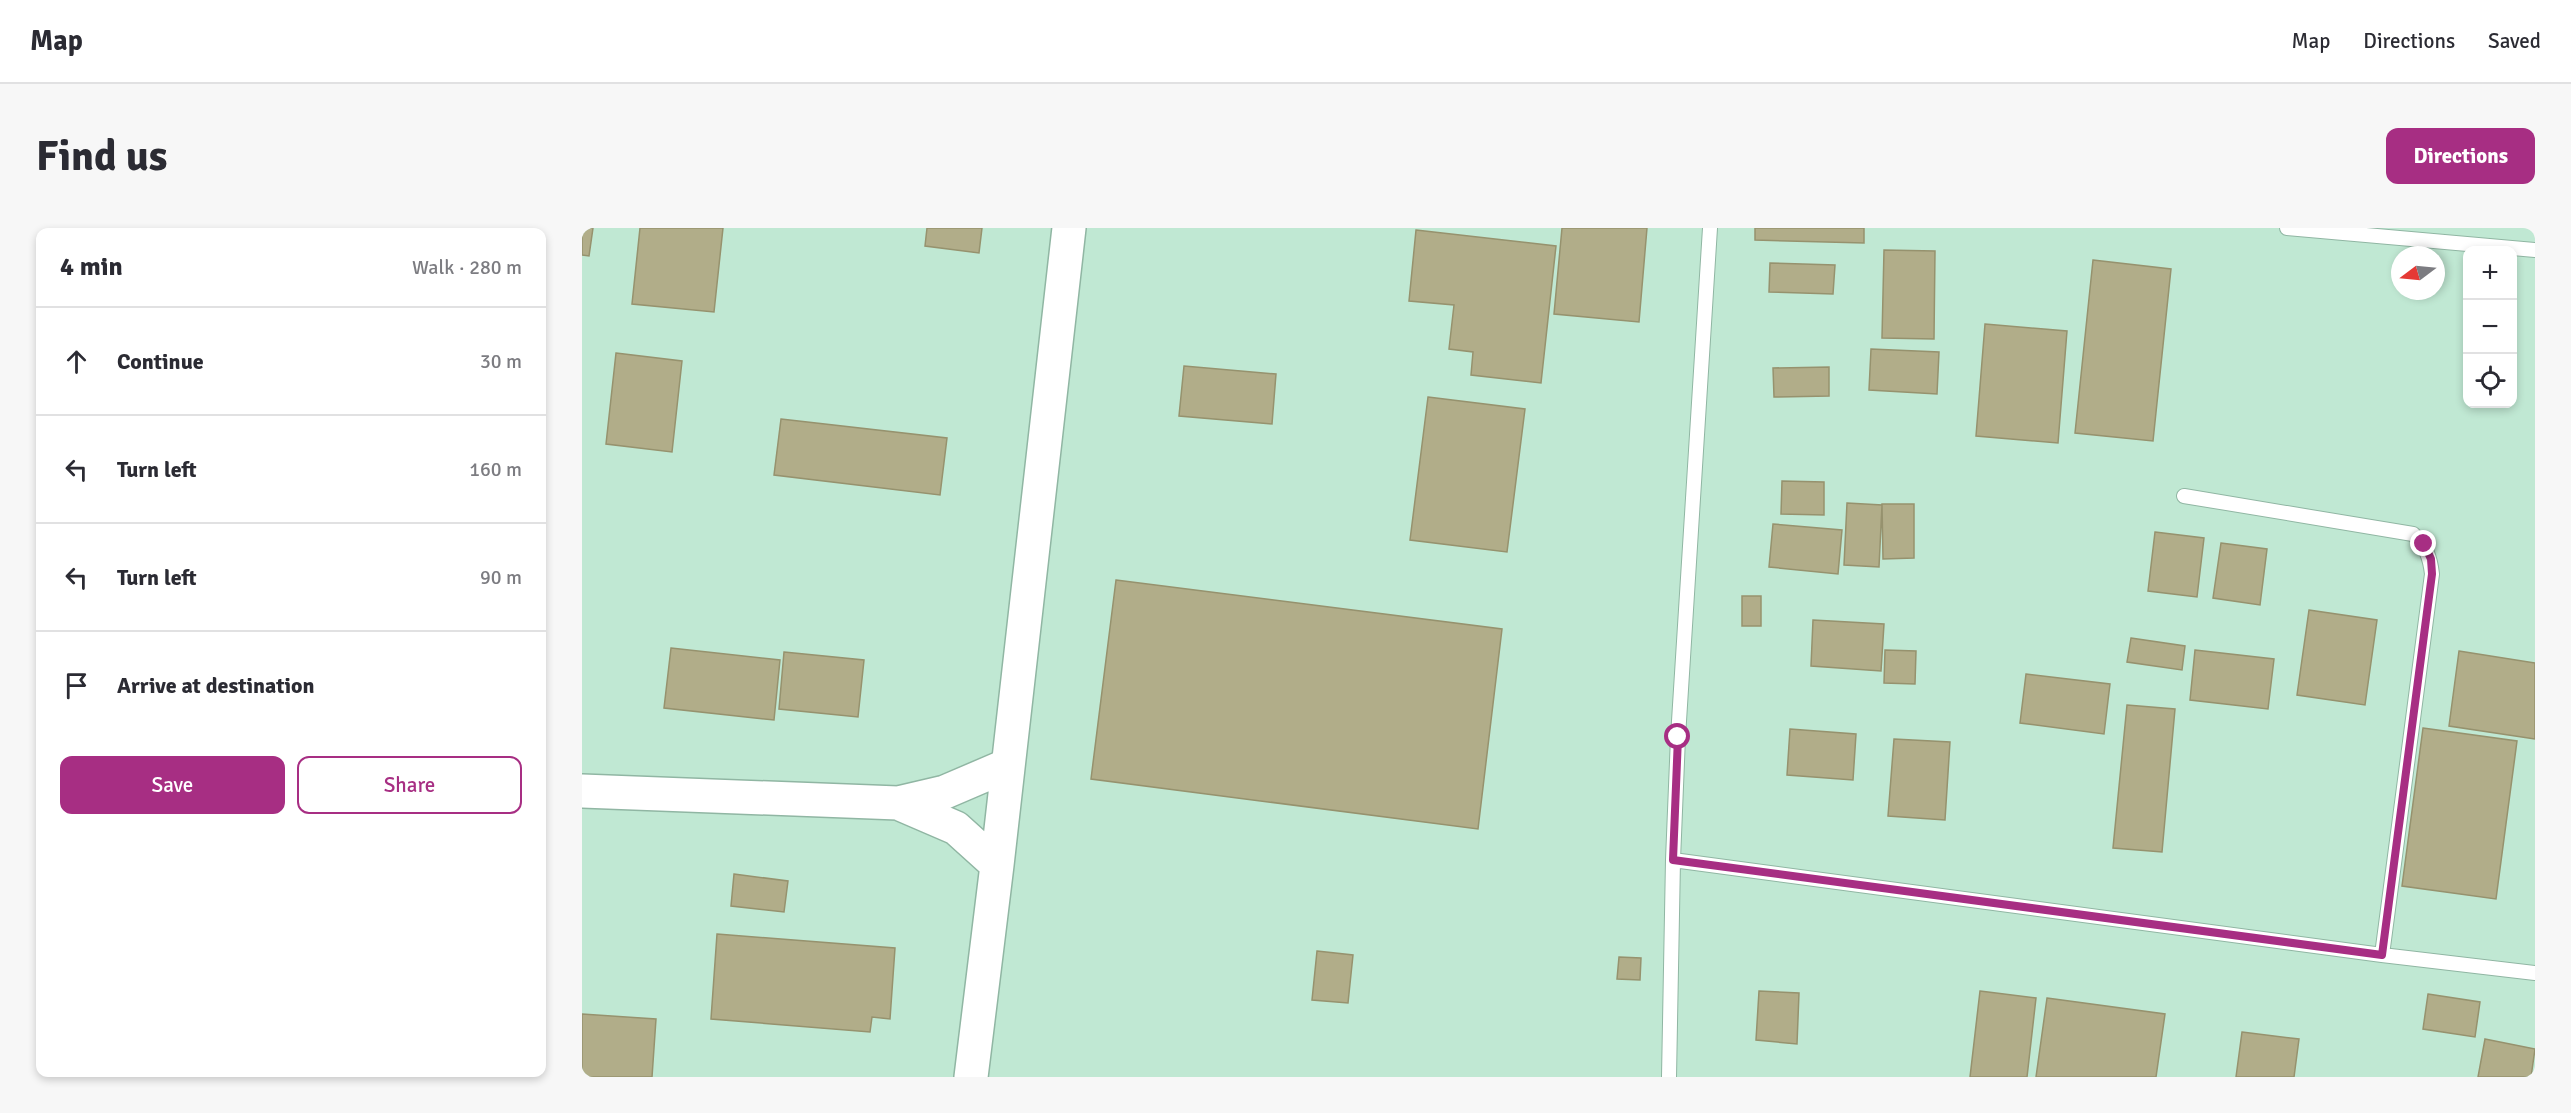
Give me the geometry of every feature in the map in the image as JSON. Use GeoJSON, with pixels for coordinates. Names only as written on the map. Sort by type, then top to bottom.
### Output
{"type":"FeatureCollection","features":[{"type":"Feature","properties":{"kind":"street"},"geometry":{"type":"LineString","coordinates":[[971,1077],[1069,228]]}},
{"type":"Feature","properties":{"kind":"street"},"geometry":{"type":"LineString","coordinates":[[582,791],[898,802],[945,792],[1008,765]]}},
{"type":"Feature","properties":{"kind":"street"},"geometry":{"type":"LineString","coordinates":[[898,802],[956,828],[997,865]]}},
{"type":"Feature","properties":{"kind":"lane"},"geometry":{"type":"LineString","coordinates":[[1669,1077],[1673,860],[1710,228]]}},
{"type":"Feature","properties":{"kind":"lane"},"geometry":{"type":"LineString","coordinates":[[2287,228],[2535,250]]}},
{"type":"Feature","properties":{"kind":"lane"},"geometry":{"type":"LineString","coordinates":[[2184,496],[2414,534],[2424,544],[2431,559],[2432,574],[2382,955]]}},
{"type":"Feature","properties":{"kind":"lane"},"geometry":{"type":"LineString","coordinates":[[1673,860],[2382,955],[2535,973]]}},
{"type":"Feature","properties":{"kind":"building"},"geometry":{"type":"Polygon","coordinates":[[[582,228],[593,228],[589,256],[582,255],[582,228]]]}},
{"type":"Feature","properties":{"kind":"building"},"geometry":{"type":"Polygon","coordinates":[[[640,228],[723,228],[714,312],[632,304],[640,228]]]}},
{"type":"Feature","properties":{"kind":"building"},"geometry":{"type":"Polygon","coordinates":[[[927,228],[982,228],[979,253],[925,246],[927,228]]]}},
{"type":"Feature","properties":{"kind":"building"},"geometry":{"type":"Polygon","coordinates":[[[1562,228],[1647,228],[1639,322],[1554,314],[1562,228]]]}},
{"type":"Feature","properties":{"kind":"building"},"geometry":{"type":"Polygon","coordinates":[[[1755,228],[1864,228],[1864,243],[1755,240],[1755,228]]]}},
{"type":"Feature","properties":{"kind":"building"},"geometry":{"type":"Polygon","coordinates":[[[1416,230],[1556,246],[1541,383],[1471,375],[1473,352],[1449,349],[1454,305],[1409,301],[1416,230]]]}},
{"type":"Feature","properties":{"kind":"building"},"geometry":{"type":"Polygon","coordinates":[[[1884,250],[1935,251],[1934,339],[1882,338],[1884,250]]]}},
{"type":"Feature","properties":{"kind":"building"},"geometry":{"type":"Polygon","coordinates":[[[2093,260],[2171,269],[2153,441],[2075,433],[2093,260]]]}},
{"type":"Feature","properties":{"kind":"building"},"geometry":{"type":"Polygon","coordinates":[[[1770,263],[1835,265],[1833,294],[1769,292],[1770,263]]]}},
{"type":"Feature","properties":{"kind":"building"},"geometry":{"type":"Polygon","coordinates":[[[1985,324],[2067,331],[2058,443],[1976,436],[1985,324]]]}},
{"type":"Feature","properties":{"kind":"building"},"geometry":{"type":"Polygon","coordinates":[[[1871,349],[1939,352],[1937,394],[1869,390],[1871,349]]]}},
{"type":"Feature","properties":{"kind":"building"},"geometry":{"type":"Polygon","coordinates":[[[616,353],[682,361],[672,452],[606,444],[616,353]]]}},
{"type":"Feature","properties":{"kind":"building"},"geometry":{"type":"Polygon","coordinates":[[[1184,366],[1276,374],[1272,424],[1179,416],[1184,366]]]}},
{"type":"Feature","properties":{"kind":"building"},"geometry":{"type":"Polygon","coordinates":[[[1829,367],[1829,396],[1774,397],[1773,368],[1829,367]]]}},
{"type":"Feature","properties":{"kind":"building"},"geometry":{"type":"Polygon","coordinates":[[[1428,397],[1525,409],[1507,552],[1410,540],[1428,397]]]}},
{"type":"Feature","properties":{"kind":"building"},"geometry":{"type":"Polygon","coordinates":[[[781,419],[947,438],[940,495],[774,475],[781,419]]]}},
{"type":"Feature","properties":{"kind":"building"},"geometry":{"type":"Polygon","coordinates":[[[1782,481],[1824,482],[1824,515],[1781,514],[1782,481]]]}},
{"type":"Feature","properties":{"kind":"building"},"geometry":{"type":"Polygon","coordinates":[[[1847,503],[1882,505],[1879,567],[1844,565],[1847,503]]]}},
{"type":"Feature","properties":{"kind":"building"},"geometry":{"type":"Polygon","coordinates":[[[1882,504],[1914,504],[1914,558],[1883,559],[1882,504]]]}},
{"type":"Feature","properties":{"kind":"building"},"geometry":{"type":"Polygon","coordinates":[[[1773,524],[1842,530],[1838,574],[1769,567],[1773,524]]]}},
{"type":"Feature","properties":{"kind":"building"},"geometry":{"type":"Polygon","coordinates":[[[2155,532],[2204,538],[2197,597],[2148,591],[2155,532]]]}},
{"type":"Feature","properties":{"kind":"building"},"geometry":{"type":"Polygon","coordinates":[[[2221,543],[2267,549],[2260,605],[2213,598],[2221,543]]]}},
{"type":"Feature","properties":{"kind":"building"},"geometry":{"type":"Polygon","coordinates":[[[1116,580],[1502,629],[1478,829],[1091,779],[1116,580]]]}},
{"type":"Feature","properties":{"kind":"building"},"geometry":{"type":"Polygon","coordinates":[[[1742,596],[1761,596],[1761,626],[1742,626],[1742,596]]]}},
{"type":"Feature","properties":{"kind":"building"},"geometry":{"type":"Polygon","coordinates":[[[2309,610],[2377,620],[2365,705],[2297,695],[2309,610]]]}},
{"type":"Feature","properties":{"kind":"building"},"geometry":{"type":"Polygon","coordinates":[[[1813,620],[1884,624],[1881,671],[1811,666],[1813,620]]]}},
{"type":"Feature","properties":{"kind":"building"},"geometry":{"type":"Polygon","coordinates":[[[2131,638],[2185,646],[2182,670],[2127,662],[2131,638]]]}},
{"type":"Feature","properties":{"kind":"building"},"geometry":{"type":"Polygon","coordinates":[[[671,648],[780,660],[774,720],[664,708],[671,648]]]}},
{"type":"Feature","properties":{"kind":"building"},"geometry":{"type":"Polygon","coordinates":[[[1885,650],[1916,651],[1915,684],[1884,683],[1885,650]]]}},
{"type":"Feature","properties":{"kind":"building"},"geometry":{"type":"Polygon","coordinates":[[[2195,650],[2274,659],[2268,709],[2190,700],[2195,650]]]}},
{"type":"Feature","properties":{"kind":"building"},"geometry":{"type":"Polygon","coordinates":[[[2459,651],[2535,663],[2535,739],[2449,726],[2459,651]]]}},
{"type":"Feature","properties":{"kind":"building"},"geometry":{"type":"Polygon","coordinates":[[[784,652],[864,660],[858,717],[779,709],[784,652]]]}},
{"type":"Feature","properties":{"kind":"building"},"geometry":{"type":"Polygon","coordinates":[[[2026,674],[2110,684],[2104,734],[2020,723],[2026,674]]]}},
{"type":"Feature","properties":{"kind":"building"},"geometry":{"type":"Polygon","coordinates":[[[2127,705],[2175,709],[2162,852],[2113,848],[2127,705]]]}},
{"type":"Feature","properties":{"kind":"building"},"geometry":{"type":"Polygon","coordinates":[[[2423,728],[2517,741],[2496,899],[2402,886],[2423,728]]]}},
{"type":"Feature","properties":{"kind":"building"},"geometry":{"type":"Polygon","coordinates":[[[1790,729],[1856,734],[1853,780],[1787,775],[1790,729]]]}},
{"type":"Feature","properties":{"kind":"building"},"geometry":{"type":"Polygon","coordinates":[[[1894,739],[1950,742],[1945,820],[1888,816],[1894,739]]]}},
{"type":"Feature","properties":{"kind":"building"},"geometry":{"type":"Polygon","coordinates":[[[734,874],[788,881],[784,912],[731,906],[734,874]]]}},
{"type":"Feature","properties":{"kind":"building"},"geometry":{"type":"Polygon","coordinates":[[[717,934],[895,948],[890,1019],[872,1017],[870,1032],[711,1019],[717,934]]]}},
{"type":"Feature","properties":{"kind":"building"},"geometry":{"type":"Polygon","coordinates":[[[1317,951],[1353,955],[1348,1003],[1312,1000],[1317,951]]]}},
{"type":"Feature","properties":{"kind":"building"},"geometry":{"type":"Polygon","coordinates":[[[1619,957],[1641,958],[1640,980],[1617,979],[1619,957]]]}},
{"type":"Feature","properties":{"kind":"building"},"geometry":{"type":"Polygon","coordinates":[[[1759,991],[1799,993],[1797,1044],[1756,1040],[1759,991]]]}},
{"type":"Feature","properties":{"kind":"building"},"geometry":{"type":"Polygon","coordinates":[[[1980,991],[2036,998],[2027,1077],[1970,1077],[1980,991]]]}},
{"type":"Feature","properties":{"kind":"building"},"geometry":{"type":"Polygon","coordinates":[[[2428,994],[2480,1002],[2475,1037],[2423,1029],[2428,994]]]}},
{"type":"Feature","properties":{"kind":"building"},"geometry":{"type":"Polygon","coordinates":[[[2047,998],[2165,1014],[2156,1077],[2036,1077],[2047,998]]]}},
{"type":"Feature","properties":{"kind":"building"},"geometry":{"type":"Polygon","coordinates":[[[582,1014],[656,1019],[652,1077],[582,1077],[582,1014]]]}},
{"type":"Feature","properties":{"kind":"building"},"geometry":{"type":"Polygon","coordinates":[[[2242,1032],[2299,1039],[2294,1077],[2236,1077],[2242,1032]]]}},
{"type":"Feature","properties":{"kind":"building"},"geometry":{"type":"Polygon","coordinates":[[[2485,1039],[2535,1049],[2531,1077],[2478,1077],[2485,1039]]]}},
{"type":"Feature","properties":{"kind":"route"},"geometry":{"type":"LineString","coordinates":[[1678,737],[1673,860],[2382,955],[2432,574],[2431,559],[2424,544]]}}]}
